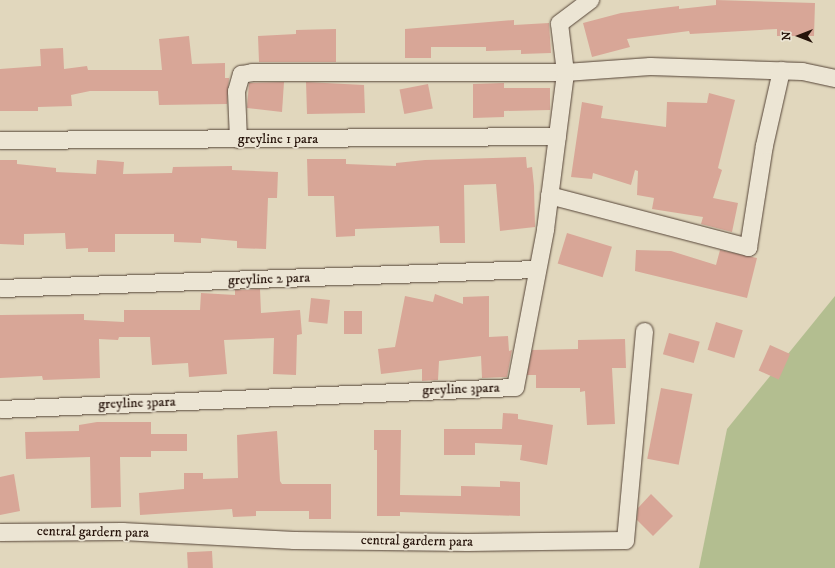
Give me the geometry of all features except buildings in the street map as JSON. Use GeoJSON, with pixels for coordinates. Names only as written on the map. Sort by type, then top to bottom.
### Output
{"type":"FeatureCollection","features":[{"type":"Feature","properties":{"kind":"street","name":"greyline 3para"},"geometry":{"type":"LineString","coordinates":[[0,409],[515,387],[538,269],[565,72],[559,23],[590,0]]}},
{"type":"Feature","properties":{"kind":"street"},"geometry":{"type":"LineString","coordinates":[[238,139],[236,91],[240,74],[565,72],[650,66],[802,71],[835,78]]}},
{"type":"Feature","properties":{"kind":"street"},"geometry":{"type":"LineString","coordinates":[[549,195],[748,247],[764,145],[781,70]]}},
{"type":"Feature","properties":{"kind":"street","name":"greyline 1 para"},"geometry":{"type":"LineString","coordinates":[[0,140],[557,136]]}},
{"type":"Feature","properties":{"kind":"street","name":"greyline 2 para"},"geometry":{"type":"LineString","coordinates":[[0,288],[538,269]]}},
{"type":"Feature","properties":{"kind":"street","name":"central gardern para"},"geometry":{"type":"LineString","coordinates":[[0,532],[122,531],[294,540],[467,542],[625,540],[644,331]]}},
{"type":"Feature","properties":{"kind":"green space"},"geometry":{"type":"Polygon","coordinates":[[[835,296],[835,568],[699,568],[727,429],[835,296]]]}}]}
